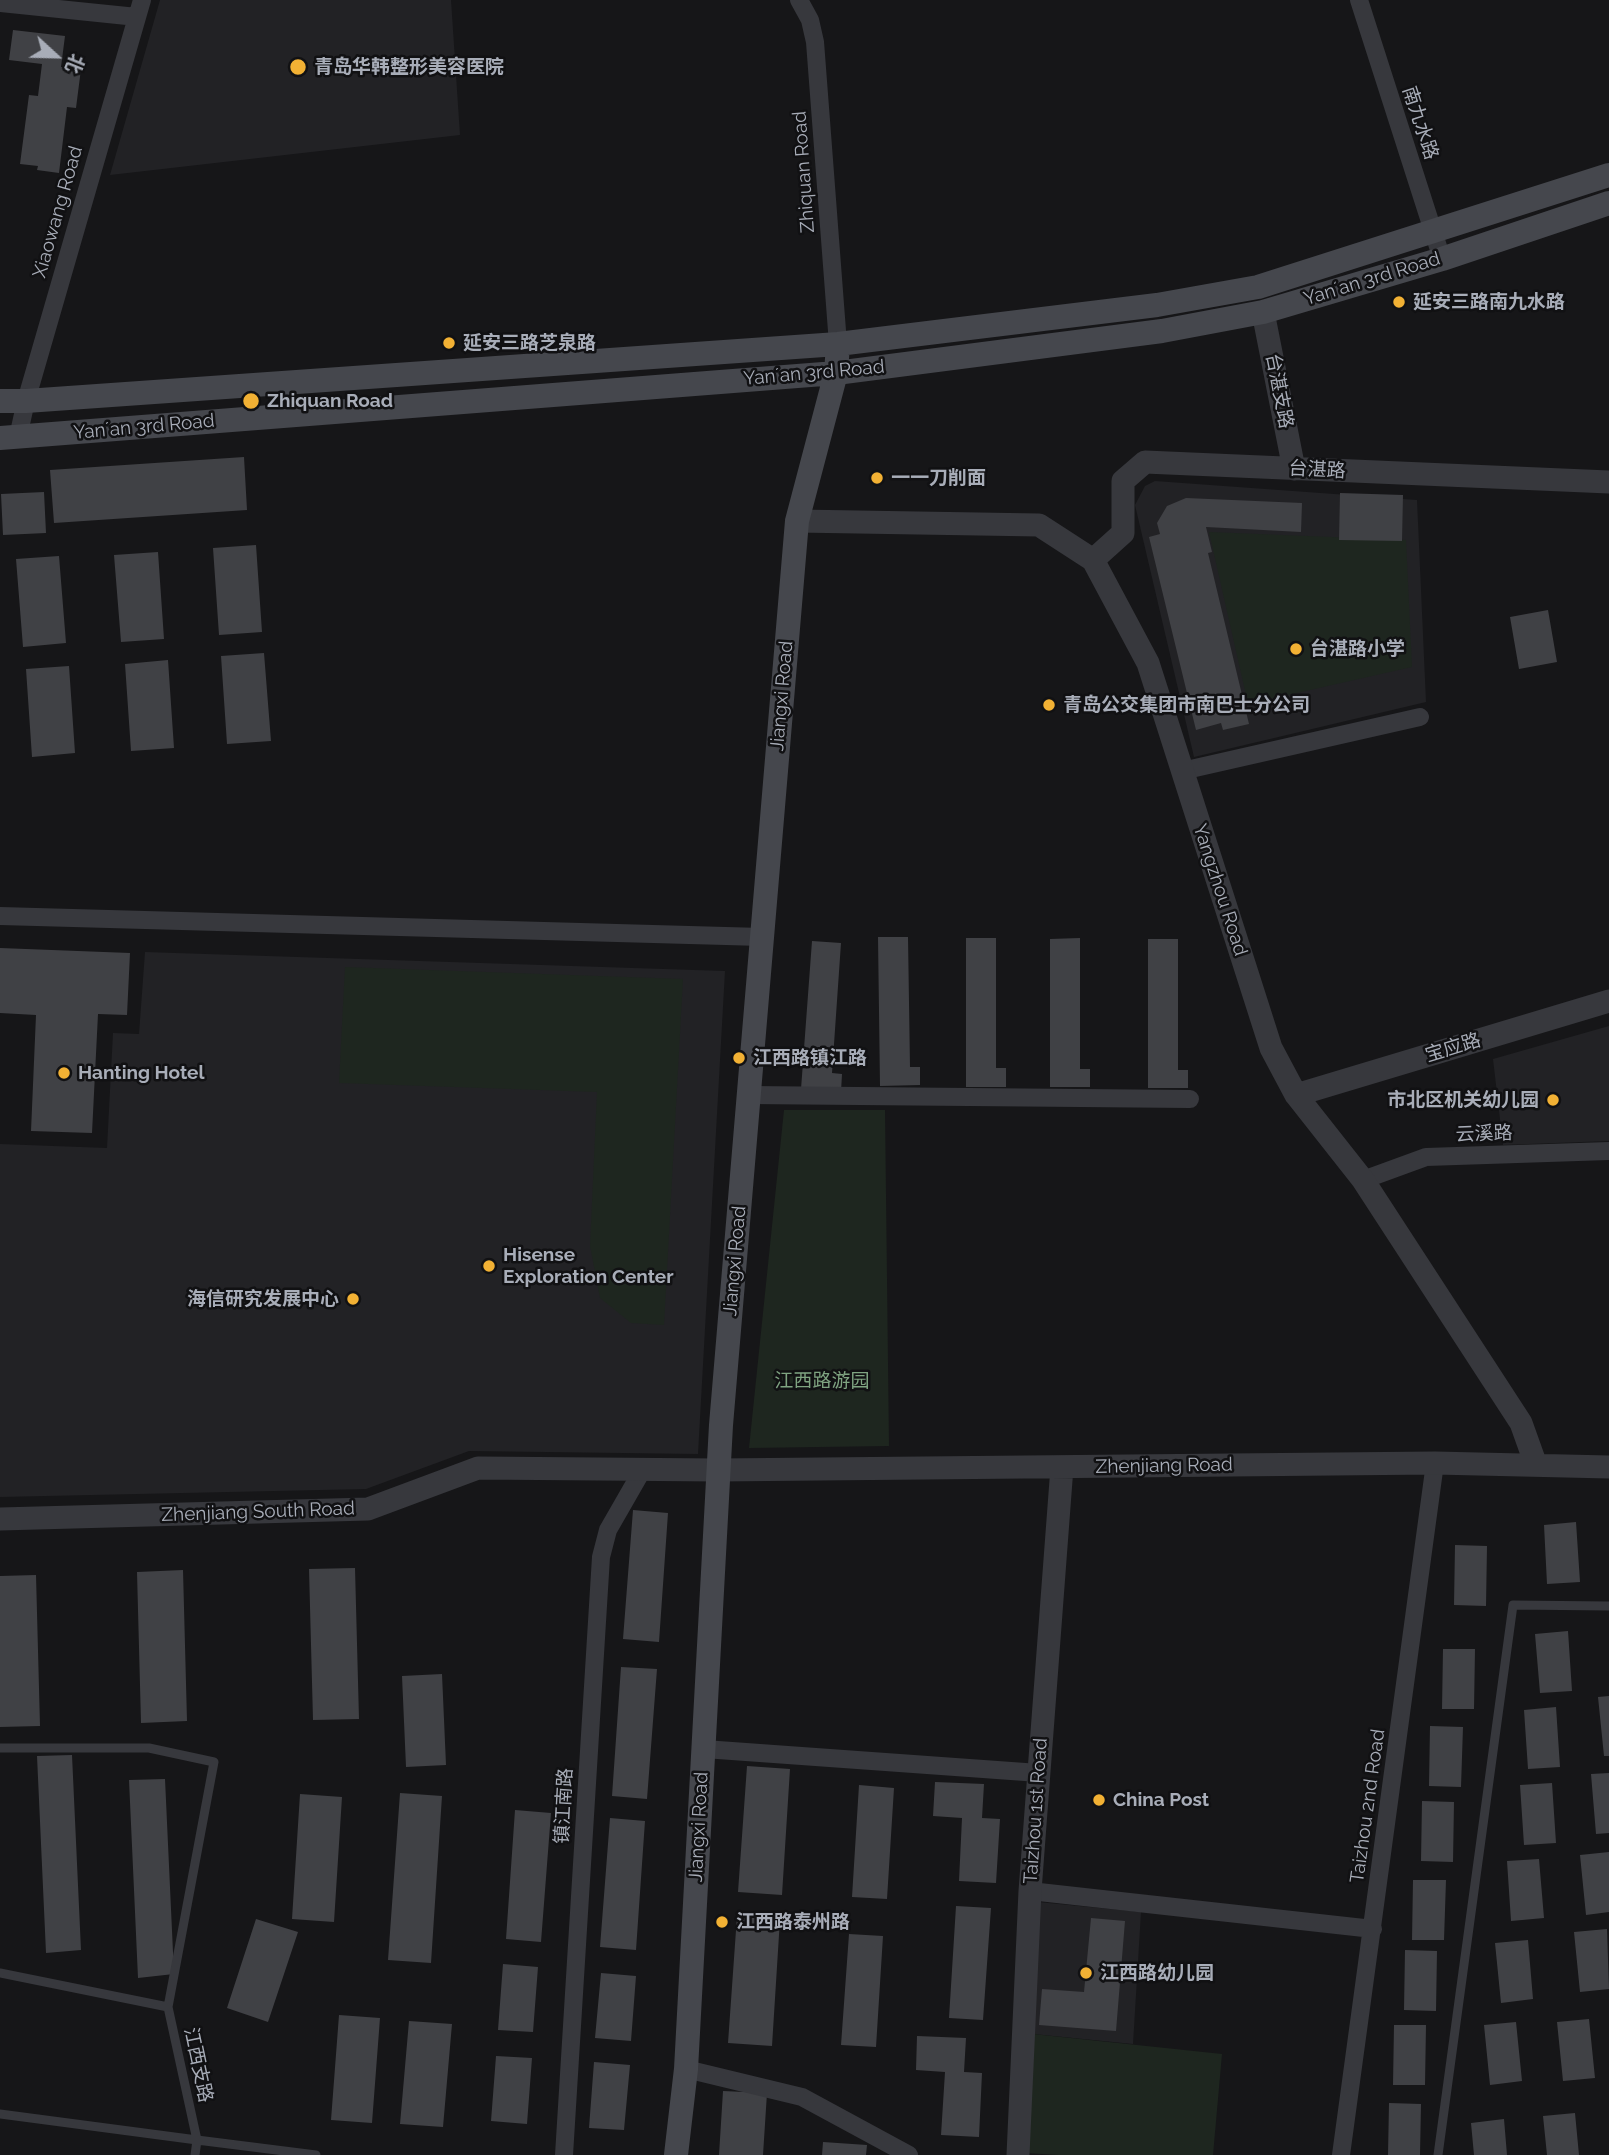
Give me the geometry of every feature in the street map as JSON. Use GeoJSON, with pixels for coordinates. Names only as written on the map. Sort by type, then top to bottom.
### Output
{"type":"FeatureCollection","features":[{"type":"Feature","properties":{"kind":"main road","name":"Yan´an 3rd Road"},"geometry":{"type":"LineString","coordinates":[[0,401],[838,344],[1157,305],[1258,286],[1609,175]]}},
{"type":"Feature","properties":{"kind":"main road","name":"Yan´an 3rd Road"},"geometry":{"type":"LineString","coordinates":[[9,437],[836,373],[1162,331],[1264,312],[1441,259],[1609,203]]}},
{"type":"Feature","properties":{"kind":"main road","name":"Jiangxi Road"},"geometry":{"type":"LineString","coordinates":[[676,2155],[686,2069],[718,1470],[797,521],[836,373],[838,344]]}},
{"type":"Feature","properties":{"kind":"street","name":"Zhiquan Road"},"geometry":{"type":"LineString","coordinates":[[799,0],[810,20],[816,42],[838,344]]}},
{"type":"Feature","properties":{"kind":"street","name":"南九水路"},"geometry":{"type":"LineString","coordinates":[[1359,0],[1441,259]]}},
{"type":"Feature","properties":{"kind":"street"},"geometry":{"type":"LineString","coordinates":[[0,3],[139,8]]}},
{"type":"Feature","properties":{"kind":"street","name":"Xiaowang Road"},"geometry":{"type":"LineString","coordinates":[[9,437],[26,401],[139,8]]}},
{"type":"Feature","properties":{"kind":"street","name":"台湛支路"},"geometry":{"type":"LineString","coordinates":[[1264,312],[1294,469]]}},
{"type":"Feature","properties":{"kind":"street","name":"台湛路"},"geometry":{"type":"LineString","coordinates":[[1093,560],[1123,533],[1123,481],[1145,462],[1609,481]]}},
{"type":"Feature","properties":{"kind":"street","name":"Yangzhou Road"},"geometry":{"type":"LineString","coordinates":[[797,521],[1039,525],[1093,560],[1148,663],[1271,1048],[1296,1095],[1363,1180],[1521,1423],[1536,1465]]}},
{"type":"Feature","properties":{"kind":"street"},"geometry":{"type":"LineString","coordinates":[[1182,771],[1420,717]]}},
{"type":"Feature","properties":{"kind":"street"},"geometry":{"type":"LineString","coordinates":[[0,916],[762,937]]}},
{"type":"Feature","properties":{"kind":"street","name":"宝应路"},"geometry":{"type":"LineString","coordinates":[[1296,1095],[1609,1001]]}},
{"type":"Feature","properties":{"kind":"street"},"geometry":{"type":"LineString","coordinates":[[748,1095],[1190,1098]]}},
{"type":"Feature","properties":{"kind":"street","name":"云溪路"},"geometry":{"type":"LineString","coordinates":[[1363,1180],[1426,1157],[1609,1151]]}},
{"type":"Feature","properties":{"kind":"street","name":"Zhenjiang Road"},"geometry":{"type":"LineString","coordinates":[[718,1470],[1436,1463],[1609,1467]]}},
{"type":"Feature","properties":{"kind":"street","name":"Taizhou 2nd Road"},"geometry":{"type":"LineString","coordinates":[[1341,2155],[1436,1463]]}},
{"type":"Feature","properties":{"kind":"street","name":"Taizhou 1st Road"},"geometry":{"type":"LineString","coordinates":[[1018,2155],[1030,1891],[1062,1467]]}},
{"type":"Feature","properties":{"kind":"street","name":"Zhenjiang South Road"},"geometry":{"type":"LineString","coordinates":[[0,1519],[368,1508],[478,1468],[718,1470]]}},
{"type":"Feature","properties":{"kind":"street","name":"镇江南路"},"geometry":{"type":"LineString","coordinates":[[564,2155],[601,1557],[608,1530],[643,1469]]}},
{"type":"Feature","properties":{"kind":"street"},"geometry":{"type":"LineString","coordinates":[[704,1749],[1039,1773]]}},
{"type":"Feature","properties":{"kind":"street"},"geometry":{"type":"LineString","coordinates":[[1030,1891],[1373,1928]]}},
{"type":"Feature","properties":{"kind":"street"},"geometry":{"type":"LineString","coordinates":[[686,2069],[802,2096],[909,2155]]}},
{"type":"Feature","properties":{"kind":"lane"},"geometry":{"type":"LineString","coordinates":[[1438,2155],[1513,1605],[1609,1605]]}},
{"type":"Feature","properties":{"kind":"lane"},"geometry":{"type":"LineString","coordinates":[[0,1748],[149,1748],[214,1762],[167,2007]]}},
{"type":"Feature","properties":{"kind":"lane","name":"江西支路"},"geometry":{"type":"LineString","coordinates":[[0,1972],[167,2007],[197,2140]]}},
{"type":"Feature","properties":{"kind":"lane"},"geometry":{"type":"LineString","coordinates":[[0,2114],[316,2155]]}},
{"type":"Feature","properties":{"kind":"lane"},"geometry":{"type":"LineString","coordinates":[[195,2155],[197,2140]]}},
{"type":"Feature","properties":{"kind":"shaded area","name":"青岛华韩整形美容医院"},"geometry":{"type":"Polygon","coordinates":[[[160,0],[451,0],[460,135],[110,175],[160,0]]]}},
{"type":"Feature","properties":{"kind":"shaded area","name":"台湛路小学"},"geometry":{"type":"Polygon","coordinates":[[[1155,481],[1417,500],[1426,702],[1194,757],[1135,505],[1145,486],[1155,481]]]}},
{"type":"Feature","properties":{"kind":"shaded area","name":"海信研究发展中心"},"geometry":{"type":"Polygon","coordinates":[[[145,952],[725,971],[698,1454],[469,1451],[366,1489],[0,1497],[0,1144],[107,1148],[113,1033],[139,1034],[145,952]]]}},
{"type":"Feature","properties":{"kind":"shaded area","name":"市北区机关幼儿园"},"geometry":{"type":"Polygon","coordinates":[[[1609,1026],[1609,1141],[1503,1145],[1493,1059],[1609,1026]]]}},
{"type":"Feature","properties":{"kind":"shaded area","name":"江西路幼儿园"},"geometry":{"type":"Polygon","coordinates":[[[1038,1902],[1141,1912],[1133,2044],[1033,2034],[1038,1902]]]}},
{"type":"Feature","properties":{"kind":"green space"},"geometry":{"type":"Polygon","coordinates":[[[1209,532],[1406,540],[1412,667],[1248,704],[1209,532]]]}},
{"type":"Feature","properties":{"kind":"green space"},"geometry":{"type":"Polygon","coordinates":[[[345,967],[683,979],[664,1325],[631,1323],[600,1298],[590,1246],[597,1092],[339,1083],[345,967]]]}},
{"type":"Feature","properties":{"kind":"green space","name":"江西路游园"},"geometry":{"type":"Polygon","coordinates":[[[784,1110],[885,1110],[889,1446],[749,1448],[784,1110]]]}},
{"type":"Feature","properties":{"kind":"green space"},"geometry":{"type":"Polygon","coordinates":[[[1033,2034],[1222,2054],[1213,2155],[1025,2153],[1033,2034]]]}},
{"type":"Feature","properties":{"kind":"building"},"geometry":{"type":"Polygon","coordinates":[[[13,30],[65,36],[61,67],[81,69],[76,108],[67,107],[59,173],[20,164],[29,95],[38,96],[42,64],[9,60],[13,30]]]}},
{"type":"Feature","properties":{"kind":"building"},"geometry":{"type":"Polygon","coordinates":[[[244,457],[247,510],[54,523],[50,470],[244,457]]]}},
{"type":"Feature","properties":{"kind":"building"},"geometry":{"type":"Polygon","coordinates":[[[44,492],[46,533],[3,535],[1,494],[44,492]]]}},
{"type":"Feature","properties":{"kind":"building"},"geometry":{"type":"Polygon","coordinates":[[[1340,493],[1403,495],[1402,541],[1339,540],[1340,493]]]}},
{"type":"Feature","properties":{"kind":"building"},"geometry":{"type":"Polygon","coordinates":[[[1186,498],[1302,503],[1301,532],[1206,527],[1212,552],[1208,553],[1249,724],[1223,730],[1221,723],[1196,730],[1149,537],[1160,534],[1157,523],[1167,506],[1186,498]]]}},
{"type":"Feature","properties":{"kind":"building"},"geometry":{"type":"Polygon","coordinates":[[[256,545],[262,632],[219,635],[213,548],[256,545]]]}},
{"type":"Feature","properties":{"kind":"building"},"geometry":{"type":"Polygon","coordinates":[[[158,552],[164,639],[121,642],[114,555],[158,552]]]}},
{"type":"Feature","properties":{"kind":"building"},"geometry":{"type":"Polygon","coordinates":[[[59,556],[66,643],[23,647],[16,559],[59,556]]]}},
{"type":"Feature","properties":{"kind":"building"},"geometry":{"type":"Polygon","coordinates":[[[1548,610],[1557,662],[1519,669],[1510,617],[1548,610]]]}},
{"type":"Feature","properties":{"kind":"building"},"geometry":{"type":"Polygon","coordinates":[[[264,653],[271,741],[227,744],[221,656],[264,653]]]}},
{"type":"Feature","properties":{"kind":"building"},"geometry":{"type":"Polygon","coordinates":[[[168,660],[174,748],[131,751],[125,664],[168,660]]]}},
{"type":"Feature","properties":{"kind":"building"},"geometry":{"type":"Polygon","coordinates":[[[69,666],[75,753],[32,757],[26,669],[69,666]]]}},
{"type":"Feature","properties":{"kind":"building"},"geometry":{"type":"Polygon","coordinates":[[[878,937],[908,937],[910,1067],[920,1067],[920,1085],[880,1086],[878,937]]]}},
{"type":"Feature","properties":{"kind":"building"},"geometry":{"type":"Polygon","coordinates":[[[966,938],[996,938],[996,1068],[1006,1068],[1006,1087],[966,1087],[966,938]]]}},
{"type":"Feature","properties":{"kind":"building"},"geometry":{"type":"Polygon","coordinates":[[[1080,938],[1080,1069],[1090,1069],[1090,1087],[1050,1087],[1050,939],[1080,938]]]}},
{"type":"Feature","properties":{"kind":"building"},"geometry":{"type":"Polygon","coordinates":[[[1148,939],[1178,939],[1178,1070],[1188,1070],[1188,1088],[1148,1088],[1148,939]]]}},
{"type":"Feature","properties":{"kind":"building"},"geometry":{"type":"Polygon","coordinates":[[[812,941],[841,943],[832,1073],[842,1074],[841,1092],[801,1089],[812,941]]]}},
{"type":"Feature","properties":{"kind":"building","name":"Hanting Hotel"},"geometry":{"type":"Polygon","coordinates":[[[0,948],[130,953],[127,1015],[98,1014],[92,1133],[31,1131],[36,1015],[0,1013],[0,948]]]}},
{"type":"Feature","properties":{"kind":"building"},"geometry":{"type":"Polygon","coordinates":[[[633,1510],[668,1513],[659,1642],[623,1639],[633,1510]]]}},
{"type":"Feature","properties":{"kind":"building"},"geometry":{"type":"Polygon","coordinates":[[[1576,1522],[1580,1582],[1547,1584],[1544,1525],[1576,1522]]]}},
{"type":"Feature","properties":{"kind":"building"},"geometry":{"type":"Polygon","coordinates":[[[1455,1545],[1487,1546],[1486,1606],[1454,1605],[1455,1545]]]}},
{"type":"Feature","properties":{"kind":"building"},"geometry":{"type":"Polygon","coordinates":[[[355,1568],[359,1719],[313,1720],[309,1569],[355,1568]]]}},
{"type":"Feature","properties":{"kind":"building"},"geometry":{"type":"Polygon","coordinates":[[[183,1570],[187,1721],[141,1723],[137,1572],[183,1570]]]}},
{"type":"Feature","properties":{"kind":"building"},"geometry":{"type":"Polygon","coordinates":[[[36,1575],[40,1726],[0,1727],[0,1576],[36,1575]]]}},
{"type":"Feature","properties":{"kind":"building"},"geometry":{"type":"Polygon","coordinates":[[[1568,1631],[1572,1691],[1540,1693],[1535,1634],[1568,1631]]]}},
{"type":"Feature","properties":{"kind":"building"},"geometry":{"type":"Polygon","coordinates":[[[1443,1649],[1475,1649],[1474,1709],[1442,1709],[1443,1649]]]}},
{"type":"Feature","properties":{"kind":"building"},"geometry":{"type":"Polygon","coordinates":[[[621,1667],[657,1669],[647,1799],[612,1796],[621,1667]]]}},
{"type":"Feature","properties":{"kind":"building"},"geometry":{"type":"Polygon","coordinates":[[[442,1674],[446,1765],[406,1767],[402,1676],[442,1674]]]}},
{"type":"Feature","properties":{"kind":"building"},"geometry":{"type":"Polygon","coordinates":[[[1609,1696],[1609,1756],[1604,1756],[1598,1697],[1609,1696]]]}},
{"type":"Feature","properties":{"kind":"building"},"geometry":{"type":"Polygon","coordinates":[[[1556,1707],[1560,1767],[1528,1769],[1524,1710],[1556,1707]]]}},
{"type":"Feature","properties":{"kind":"building"},"geometry":{"type":"Polygon","coordinates":[[[1430,1726],[1463,1727],[1461,1787],[1429,1786],[1430,1726]]]}},
{"type":"Feature","properties":{"kind":"building"},"geometry":{"type":"Polygon","coordinates":[[[72,1755],[81,1950],[46,1953],[37,1756],[72,1755]]]}},
{"type":"Feature","properties":{"kind":"building"},"geometry":{"type":"Polygon","coordinates":[[[747,1766],[790,1769],[782,1895],[738,1892],[747,1766]]]}},
{"type":"Feature","properties":{"kind":"building"},"geometry":{"type":"Polygon","coordinates":[[[1609,1773],[1609,1833],[1596,1834],[1591,1774],[1609,1773]]]}},
{"type":"Feature","properties":{"kind":"building"},"geometry":{"type":"Polygon","coordinates":[[[165,1779],[174,1974],[138,1978],[129,1780],[165,1779]]]}},
{"type":"Feature","properties":{"kind":"building"},"geometry":{"type":"Polygon","coordinates":[[[935,1782],[984,1784],[982,1818],[1000,1819],[996,1883],[959,1881],[962,1818],[933,1816],[935,1782]]]}},
{"type":"Feature","properties":{"kind":"building"},"geometry":{"type":"Polygon","coordinates":[[[1552,1783],[1556,1843],[1524,1845],[1520,1785],[1552,1783]]]}},
{"type":"Feature","properties":{"kind":"building"},"geometry":{"type":"Polygon","coordinates":[[[859,1785],[894,1788],[887,1899],[852,1897],[859,1785]]]}},
{"type":"Feature","properties":{"kind":"building"},"geometry":{"type":"Polygon","coordinates":[[[400,1793],[442,1796],[431,1963],[388,1960],[400,1793]]]}},
{"type":"Feature","properties":{"kind":"building"},"geometry":{"type":"Polygon","coordinates":[[[300,1794],[342,1797],[334,1922],[292,1919],[300,1794]]]}},
{"type":"Feature","properties":{"kind":"building"},"geometry":{"type":"Polygon","coordinates":[[[1422,1801],[1454,1802],[1453,1862],[1421,1861],[1422,1801]]]}},
{"type":"Feature","properties":{"kind":"building"},"geometry":{"type":"Polygon","coordinates":[[[515,1810],[551,1813],[541,1942],[506,1939],[515,1810]]]}},
{"type":"Feature","properties":{"kind":"building"},"geometry":{"type":"Polygon","coordinates":[[[610,1818],[645,1821],[636,1950],[600,1947],[610,1818]]]}},
{"type":"Feature","properties":{"kind":"building"},"geometry":{"type":"Polygon","coordinates":[[[1609,1852],[1609,1912],[1586,1915],[1580,1855],[1609,1852]]]}},
{"type":"Feature","properties":{"kind":"building"},"geometry":{"type":"Polygon","coordinates":[[[1539,1859],[1544,1918],[1511,1921],[1507,1861],[1539,1859]]]}},
{"type":"Feature","properties":{"kind":"building"},"geometry":{"type":"Polygon","coordinates":[[[1413,1880],[1446,1880],[1444,1940],[1412,1940],[1413,1880]]]}},
{"type":"Feature","properties":{"kind":"building"},"geometry":{"type":"Polygon","coordinates":[[[956,1906],[991,1908],[983,2020],[949,2018],[956,1906]]]}},
{"type":"Feature","properties":{"kind":"building"},"geometry":{"type":"Polygon","coordinates":[[[737,1916],[780,1919],[772,2046],[728,2043],[737,1916]]]}},
{"type":"Feature","properties":{"kind":"building"},"geometry":{"type":"Polygon","coordinates":[[[1091,1918],[1125,1921],[1116,2031],[1039,2025],[1042,1989],[1084,1992],[1091,1918]]]}},
{"type":"Feature","properties":{"kind":"building"},"geometry":{"type":"Polygon","coordinates":[[[256,1919],[298,1932],[268,2022],[227,2008],[256,1919]]]}},
{"type":"Feature","properties":{"kind":"building"},"geometry":{"type":"Polygon","coordinates":[[[1607,1929],[1609,1989],[1580,1992],[1574,1932],[1607,1929]]]}},
{"type":"Feature","properties":{"kind":"building"},"geometry":{"type":"Polygon","coordinates":[[[849,1934],[883,1936],[876,2047],[841,2045],[849,1934]]]}},
{"type":"Feature","properties":{"kind":"building"},"geometry":{"type":"Polygon","coordinates":[[[1528,1940],[1533,1999],[1501,2003],[1495,1943],[1528,1940]]]}},
{"type":"Feature","properties":{"kind":"building"},"geometry":{"type":"Polygon","coordinates":[[[1405,1950],[1437,1951],[1436,2011],[1404,2010],[1405,1950]]]}},
{"type":"Feature","properties":{"kind":"building"},"geometry":{"type":"Polygon","coordinates":[[[503,1964],[538,1967],[533,2032],[498,2030],[503,1964]]]}},
{"type":"Feature","properties":{"kind":"building"},"geometry":{"type":"Polygon","coordinates":[[[601,1973],[636,1976],[631,2041],[595,2038],[601,1973]]]}},
{"type":"Feature","properties":{"kind":"building"},"geometry":{"type":"Polygon","coordinates":[[[339,2015],[380,2018],[372,2123],[331,2120],[339,2015]]]}},
{"type":"Feature","properties":{"kind":"building"},"geometry":{"type":"Polygon","coordinates":[[[1589,2019],[1595,2078],[1563,2081],[1557,2022],[1589,2019]]]}},
{"type":"Feature","properties":{"kind":"building"},"geometry":{"type":"Polygon","coordinates":[[[409,2021],[452,2024],[443,2127],[400,2124],[409,2021]]]}},
{"type":"Feature","properties":{"kind":"building"},"geometry":{"type":"Polygon","coordinates":[[[1516,2022],[1522,2081],[1490,2085],[1484,2025],[1516,2022]]]}},
{"type":"Feature","properties":{"kind":"building"},"geometry":{"type":"Polygon","coordinates":[[[1394,2025],[1426,2025],[1425,2085],[1393,2085],[1394,2025]]]}},
{"type":"Feature","properties":{"kind":"building"},"geometry":{"type":"Polygon","coordinates":[[[917,2036],[966,2038],[964,2072],[982,2073],[979,2137],[941,2135],[945,2072],[916,2070],[917,2036]]]}},
{"type":"Feature","properties":{"kind":"building"},"geometry":{"type":"Polygon","coordinates":[[[496,2056],[532,2058],[527,2124],[491,2121],[496,2056]]]}},
{"type":"Feature","properties":{"kind":"building"},"geometry":{"type":"Polygon","coordinates":[[[594,2062],[630,2065],[624,2130],[589,2128],[594,2062]]]}},
{"type":"Feature","properties":{"kind":"building"},"geometry":{"type":"Polygon","coordinates":[[[723,2091],[767,2093],[763,2155],[719,2155],[723,2091]]]}},
{"type":"Feature","properties":{"kind":"building"},"geometry":{"type":"Polygon","coordinates":[[[1389,2103],[1421,2104],[1420,2155],[1388,2155],[1389,2103]]]}},
{"type":"Feature","properties":{"kind":"building"},"geometry":{"type":"Polygon","coordinates":[[[1575,2113],[1579,2155],[1547,2155],[1543,2116],[1575,2113]]]}},
{"type":"Feature","properties":{"kind":"building"},"geometry":{"type":"Polygon","coordinates":[[[1504,2119],[1507,2155],[1474,2155],[1471,2123],[1504,2119]]]}},
{"type":"Feature","properties":{"kind":"building"},"geometry":{"type":"Polygon","coordinates":[[[823,2142],[867,2145],[866,2155],[822,2155],[823,2142]]]}},
{"type":"Feature","properties":{"kind":"place","name":"青岛华韩整形美容医院"},"geometry":{"type":"Point","coordinates":[298,67]}},
{"type":"Feature","properties":{"kind":"place","name":"延安三路南九水路"},"geometry":{"type":"Point","coordinates":[1399,302]}},
{"type":"Feature","properties":{"kind":"place","name":"延安三路芝泉路"},"geometry":{"type":"Point","coordinates":[449,343]}},
{"type":"Feature","properties":{"kind":"place","name":"Zhiquan Road"},"geometry":{"type":"Point","coordinates":[251,401]}},
{"type":"Feature","properties":{"kind":"place","name":"一一刀削面"},"geometry":{"type":"Point","coordinates":[877,478]}},
{"type":"Feature","properties":{"kind":"place","name":"台湛路小学"},"geometry":{"type":"Point","coordinates":[1296,649]}},
{"type":"Feature","properties":{"kind":"place","name":"青岛公交集团市南巴士分公司"},"geometry":{"type":"Point","coordinates":[1049,705]}},
{"type":"Feature","properties":{"kind":"place","name":"江西路镇江路"},"geometry":{"type":"Point","coordinates":[739,1058]}},
{"type":"Feature","properties":{"kind":"place","name":"Hanting Hotel"},"geometry":{"type":"Point","coordinates":[64,1073]}},
{"type":"Feature","properties":{"kind":"place","name":"市北区机关幼儿园"},"geometry":{"type":"Point","coordinates":[1553,1100]}},
{"type":"Feature","properties":{"kind":"place","name":"Hisense Exploration Center"},"geometry":{"type":"Point","coordinates":[489,1266]}},
{"type":"Feature","properties":{"kind":"place","name":"海信研究发展中心"},"geometry":{"type":"Point","coordinates":[353,1299]}},
{"type":"Feature","properties":{"kind":"place","name":"China Post"},"geometry":{"type":"Point","coordinates":[1099,1800]}},
{"type":"Feature","properties":{"kind":"place","name":"江西路泰州路"},"geometry":{"type":"Point","coordinates":[722,1922]}},
{"type":"Feature","properties":{"kind":"place","name":"江西路幼儿园"},"geometry":{"type":"Point","coordinates":[1086,1973]}}]}
